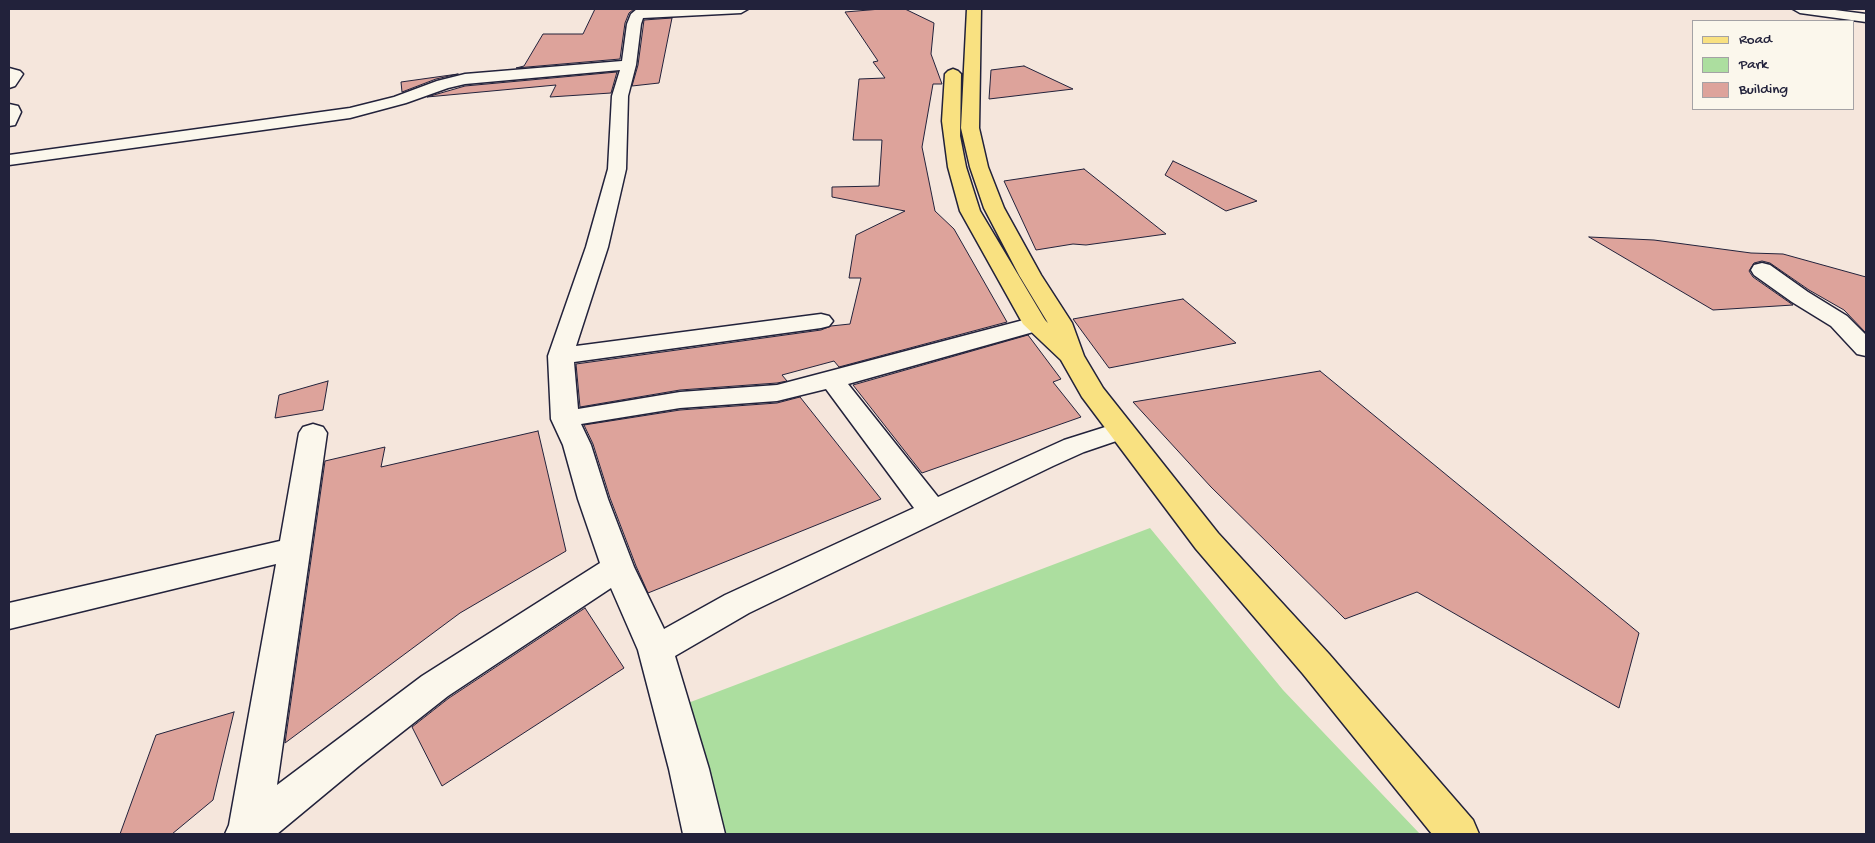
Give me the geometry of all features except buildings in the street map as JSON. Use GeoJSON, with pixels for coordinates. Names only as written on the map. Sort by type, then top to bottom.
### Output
{"type":"FeatureCollection","features":[{"type":"Feature","properties":{"kind":"main road"},"geometry":{"type":"LineString","coordinates":[[958,9],[950,121],[957,167],[970,211],[1035,324],[1071,356]]}},
{"type":"Feature","properties":{"kind":"main road"},"geometry":{"type":"LineString","coordinates":[[974,9],[970,128],[979,167],[994,208],[1030,275],[1060,323],[1071,356],[1091,391],[1207,541],[1316,664],[1458,834]]}},
{"type":"Feature","properties":{"kind":"street"},"geometry":{"type":"LineString","coordinates":[[704,834],[689,769],[656,650],[618,567],[593,500],[577,446],[565,419],[561,356],[597,247],[617,169],[620,96],[629,65],[634,24],[642,11],[741,9]]}},
{"type":"Feature","properties":{"kind":"street"},"geometry":{"type":"LineString","coordinates":[[1800,9],[1866,18]]}},
{"type":"Feature","properties":{"kind":"street"},"geometry":{"type":"LineString","coordinates":[[9,160],[350,112],[384,105],[443,84],[465,79],[501,74],[629,65]]}},
{"type":"Feature","properties":{"kind":"street"},"geometry":{"type":"LineString","coordinates":[[9,73],[15,74],[9,83]]}},
{"type":"Feature","properties":{"kind":"street"},"geometry":{"type":"LineString","coordinates":[[9,109],[13,112],[9,121]]}},
{"type":"Feature","properties":{"kind":"street"},"geometry":{"type":"LineString","coordinates":[[1762,270],[1800,297],[1839,321],[1866,349]]}},
{"type":"Feature","properties":{"kind":"street"},"geometry":{"type":"LineString","coordinates":[[561,356],[698,336],[821,321]]}},
{"type":"Feature","properties":{"kind":"street"},"geometry":{"type":"LineString","coordinates":[[565,419],[680,400],[777,392],[832,380],[1035,324]]}},
{"type":"Feature","properties":{"kind":"street"},"geometry":{"type":"LineString","coordinates":[[832,380],[933,512]]}},
{"type":"Feature","properties":{"kind":"street"},"geometry":{"type":"LineString","coordinates":[[656,650],[737,604],[1074,446],[1121,430]]}},
{"type":"Feature","properties":{"kind":"street"},"geometry":{"type":"LineString","coordinates":[[248,833],[296,548],[313,433]]}},
{"type":"Feature","properties":{"kind":"street"},"geometry":{"type":"LineString","coordinates":[[9,616],[296,548]]}},
{"type":"Feature","properties":{"kind":"street"},"geometry":{"type":"LineString","coordinates":[[248,833],[345,754],[435,686],[618,567]]}},
{"type":"Feature","properties":{"kind":"green space"},"geometry":{"type":"Polygon","coordinates":[[[1150,528],[1283,690],[1420,834],[706,834],[680,706],[1150,528]]]}}]}
